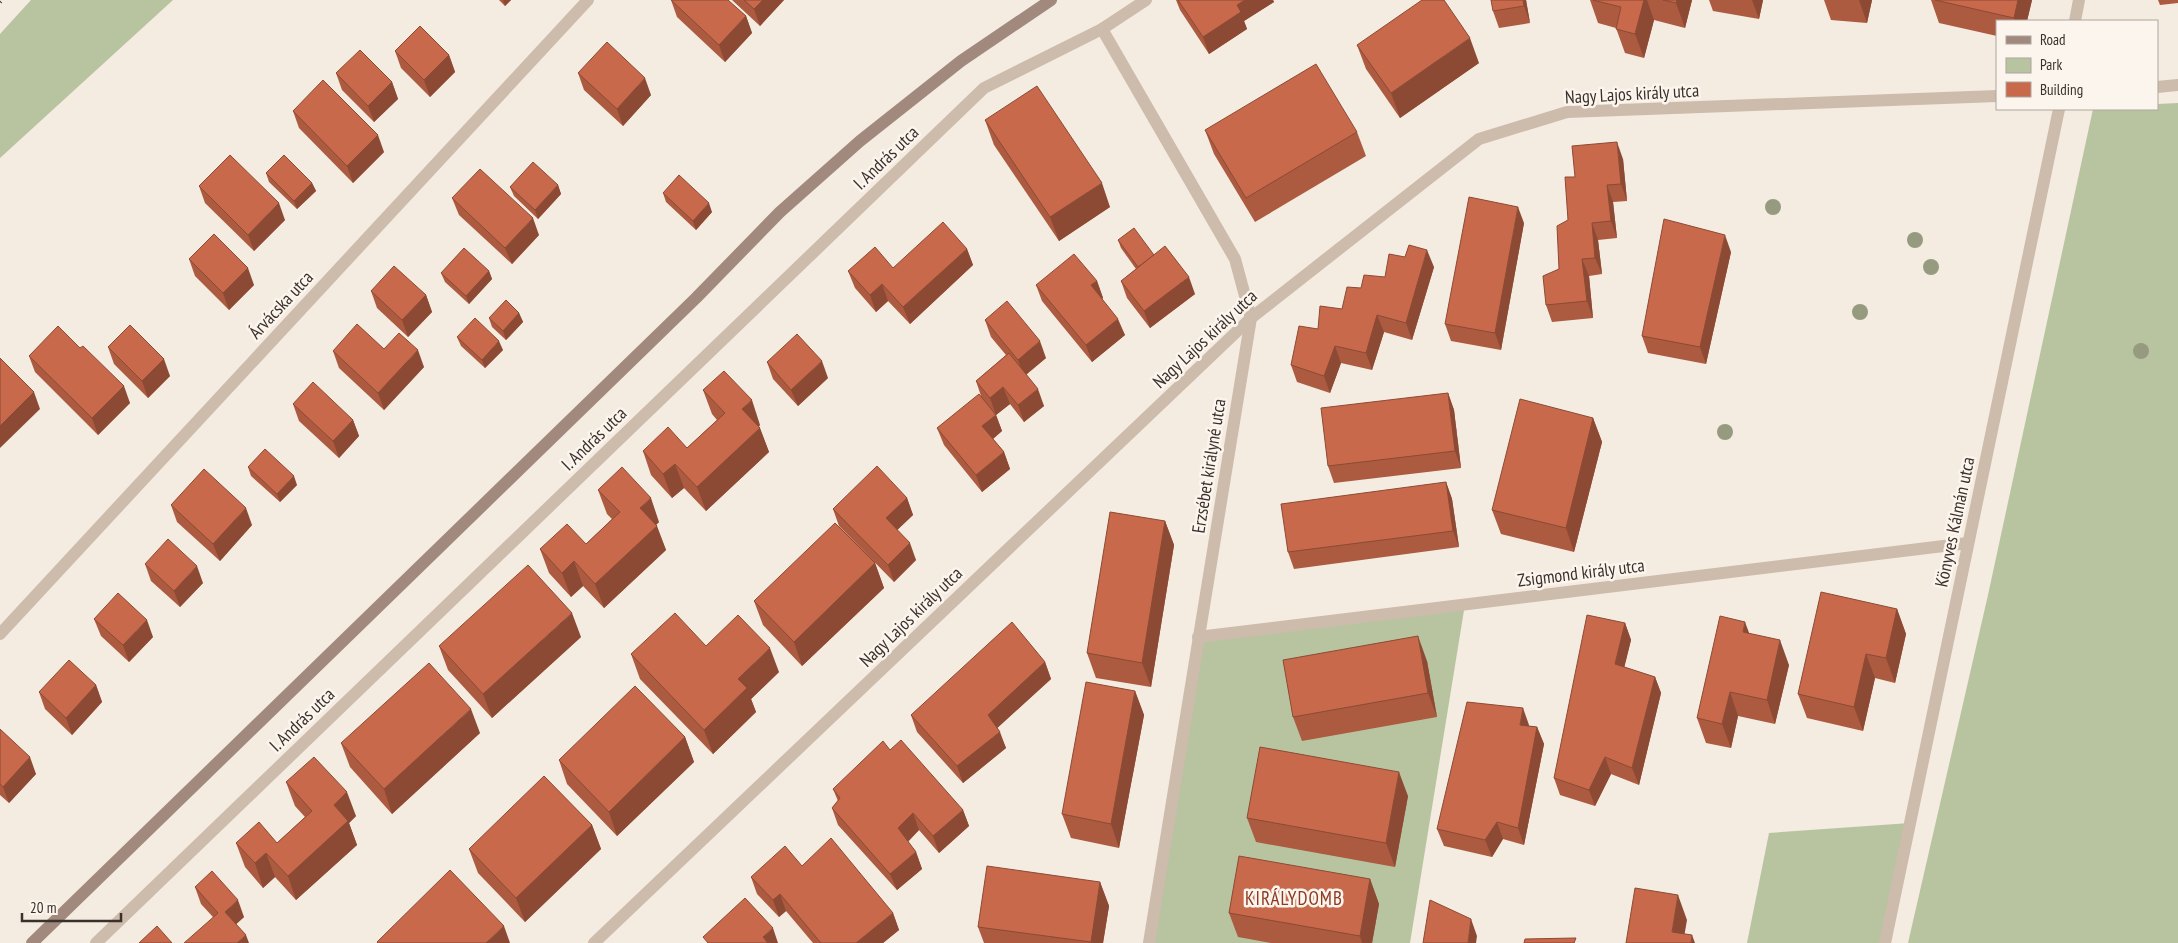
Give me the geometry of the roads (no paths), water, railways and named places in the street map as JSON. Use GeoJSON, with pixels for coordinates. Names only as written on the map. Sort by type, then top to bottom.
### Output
{"type":"FeatureCollection","features":[{"type":"Feature","properties":{"kind":"main road","name":"I. András utca"},"geometry":{"type":"LineString","coordinates":[[32,943],[689,305],[780,212],[860,141],[961,61],[1051,0]]}},
{"type":"Feature","properties":{"kind":"street","name":"Árvácska utca"},"geometry":{"type":"LineString","coordinates":[[0,634],[588,0]]}},
{"type":"Feature","properties":{"kind":"street","name":"I. András utca"},"geometry":{"type":"LineString","coordinates":[[96,943],[984,88],[1102,29],[1146,0]]}},
{"type":"Feature","properties":{"kind":"street"},"geometry":{"type":"LineString","coordinates":[[2075,20],[2079,0]]}},
{"type":"Feature","properties":{"kind":"street","name":"Erzsébet királyné utca"},"geometry":{"type":"LineString","coordinates":[[1102,29],[1235,259],[1251,318],[1149,943]]}},
{"type":"Feature","properties":{"kind":"street"},"geometry":{"type":"LineString","coordinates":[[2158,87],[2178,85]]}},
{"type":"Feature","properties":{"kind":"street","name":"Nagy Lajos király utca"},"geometry":{"type":"LineString","coordinates":[[594,943],[1251,318],[1479,139],[1567,112],[1996,96]]}},
{"type":"Feature","properties":{"kind":"street","name":"Könyves Kálmán utca"},"geometry":{"type":"LineString","coordinates":[[1885,943],[2059,110]]}},
{"type":"Feature","properties":{"kind":"street","name":"Zsigmond király utca"},"geometry":{"type":"LineString","coordinates":[[1198,637],[1968,543]]}},
{"type":"Feature","properties":{"kind":"district","name":"KIRÁLYDOMB"},"geometry":{"type":"Point","coordinates":[1294,898]}}]}
